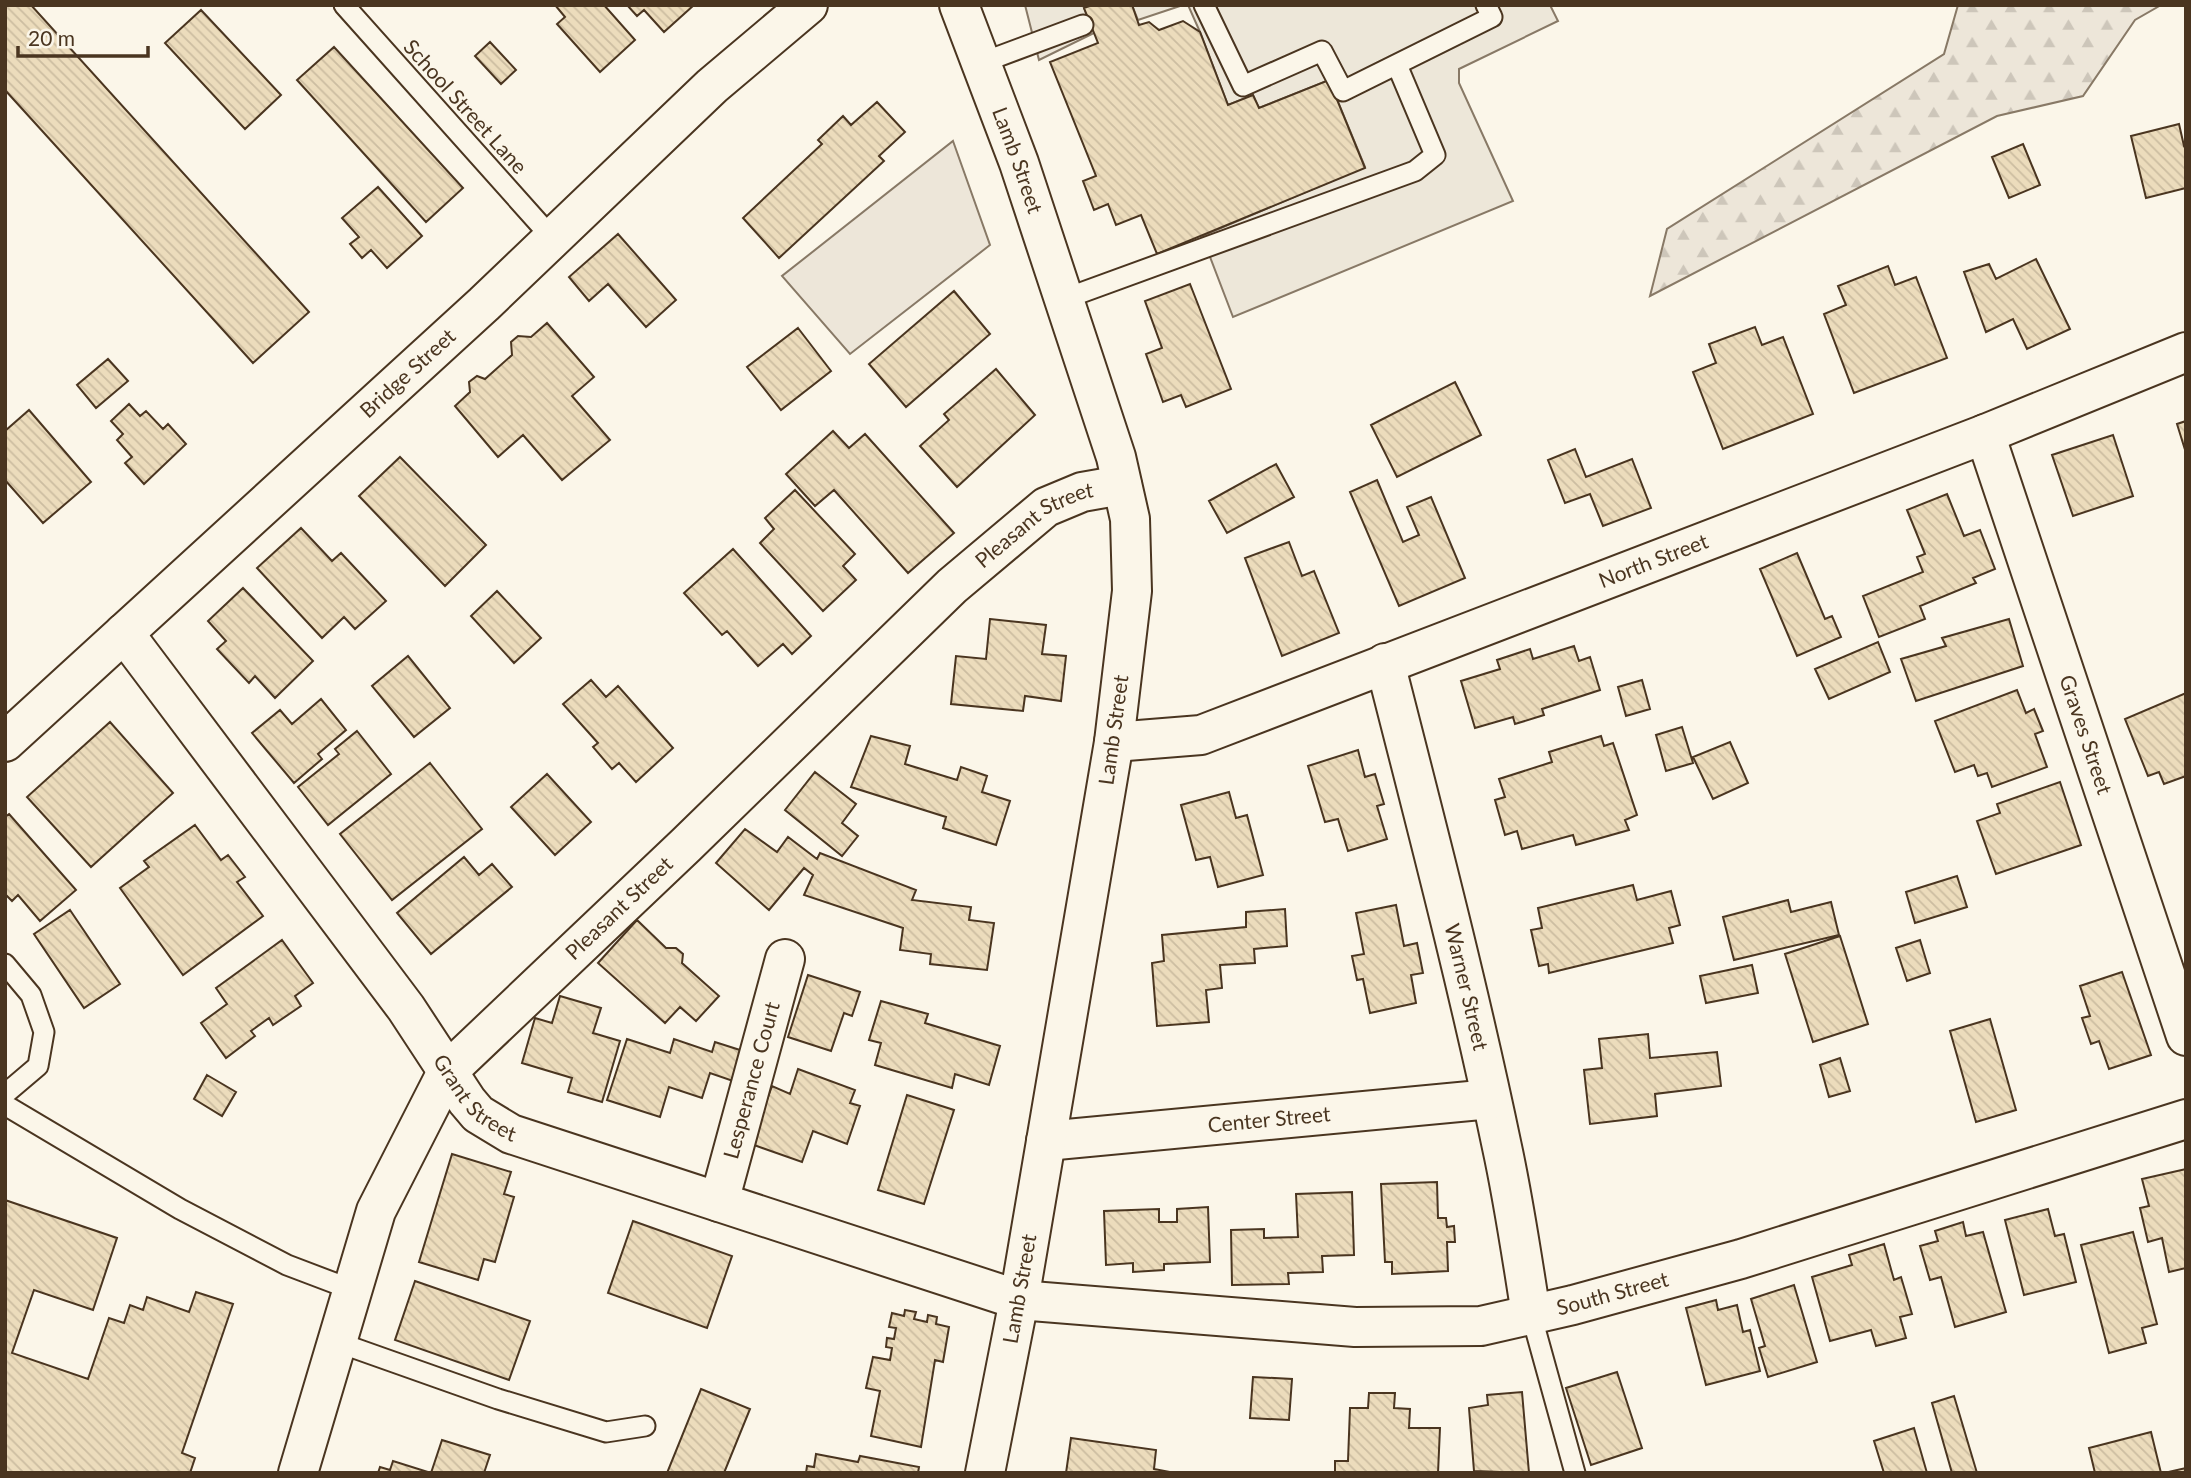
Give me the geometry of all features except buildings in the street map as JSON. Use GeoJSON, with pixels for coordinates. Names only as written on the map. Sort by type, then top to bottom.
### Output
{"type":"FeatureCollection","features":[{"type":"Feature","properties":{"kind":"street","name":"Bridge Street"},"geometry":{"type":"LineString","coordinates":[[5,742],[553,239],[712,86],[808,5]]}},
{"type":"Feature","properties":{"kind":"street","name":"Lamb Street"},"geometry":{"type":"LineString","coordinates":[[959,5],[1018,163],[1116,457],[1130,519],[1132,591],[1114,742],[1019,1300],[985,1473]]}},
{"type":"Feature","properties":{"kind":"street","name":"North Street"},"geometry":{"type":"LineString","coordinates":[[1114,742],[1201,735],[1986,434],[2186,352]]}},
{"type":"Feature","properties":{"kind":"street","name":"Graves Street"},"geometry":{"type":"LineString","coordinates":[[1986,434],[2186,1036]]}},
{"type":"Feature","properties":{"kind":"street","name":"Pleasant Street"},"geometry":{"type":"LineString","coordinates":[[298,1473],[376,1211],[447,1072],[686,845],[952,586],[1046,507],[1082,492],[1122,485]]}},
{"type":"Feature","properties":{"kind":"street","name":"Grant Street"},"geometry":{"type":"LineString","coordinates":[[124,634],[406,1008],[478,1114],[511,1134],[1019,1300]]}},
{"type":"Feature","properties":{"kind":"street","name":"Warner Street"},"geometry":{"type":"LineString","coordinates":[[1385,663],[1457,949],[1503,1149],[1531,1314]]}},
{"type":"Feature","properties":{"kind":"street","name":"Lesperance Court"},"geometry":{"type":"LineString","coordinates":[[719,1202],[785,959]]}},
{"type":"Feature","properties":{"kind":"street","name":"Center Street"},"geometry":{"type":"LineString","coordinates":[[1046,1142],[1491,1099]]}},
{"type":"Feature","properties":{"kind":"street","name":"South Street"},"geometry":{"type":"LineString","coordinates":[[1019,1300],[1355,1328],[1481,1326],[1741,1259],[2186,1119]]}},
{"type":"Feature","properties":{"kind":"lane","name":"School Street Lane"},"geometry":{"type":"LineString","coordinates":[[344,5],[553,239]]}},
{"type":"Feature","properties":{"kind":"lane"},"geometry":{"type":"LineString","coordinates":[[1204,5],[1243,86],[1322,51],[1343,91],[1492,18],[1486,5]]}},
{"type":"Feature","properties":{"kind":"lane"},"geometry":{"type":"LineString","coordinates":[[981,62],[1083,25]]}},
{"type":"Feature","properties":{"kind":"lane"},"geometry":{"type":"LineString","coordinates":[[1064,299],[1415,171],[1435,155],[1397,65]]}},
{"type":"Feature","properties":{"kind":"lane"},"geometry":{"type":"LineString","coordinates":[[5,964],[32,995],[44,1032],[38,1066],[5,1094]]}},
{"type":"Feature","properties":{"kind":"lane"},"geometry":{"type":"LineString","coordinates":[[5,1105],[180,1209],[287,1265],[353,1290]]}},
{"type":"Feature","properties":{"kind":"lane"},"geometry":{"type":"LineString","coordinates":[[1531,1314],[1575,1473]]}},
{"type":"Feature","properties":{"kind":"lane"},"geometry":{"type":"LineString","coordinates":[[337,1342],[498,1399],[606,1432],[645,1426]]}},
{"type":"Feature","properties":{"kind":"green space"},"geometry":{"type":"Polygon","coordinates":[[[1958,5],[2161,5],[2135,20],[2083,96],[1997,116],[1650,296],[1667,229],[1944,54],[1958,5]]]}},
{"type":"Feature","properties":{"kind":"green space"},"geometry":{"type":"Polygon","coordinates":[[[953,141],[990,245],[850,354],[782,276],[953,141]]]}},
{"type":"Feature","properties":{"kind":"shaded area"},"geometry":{"type":"Polygon","coordinates":[[[1025,5],[1092,5],[1084,8],[1094,33],[1039,60],[1025,5]]]}},
{"type":"Feature","properties":{"kind":"shaded area"},"geometry":{"type":"Polygon","coordinates":[[[1132,5],[1183,5],[1138,20],[1132,5]]]}},
{"type":"Feature","properties":{"kind":"shaded area"},"geometry":{"type":"Polygon","coordinates":[[[1188,5],[1550,5],[1558,21],[1459,69],[1459,83],[1513,201],[1233,317],[1202,236],[1365,167],[1329,80],[1259,108],[1253,95],[1228,105],[1188,5]]]}}]}
